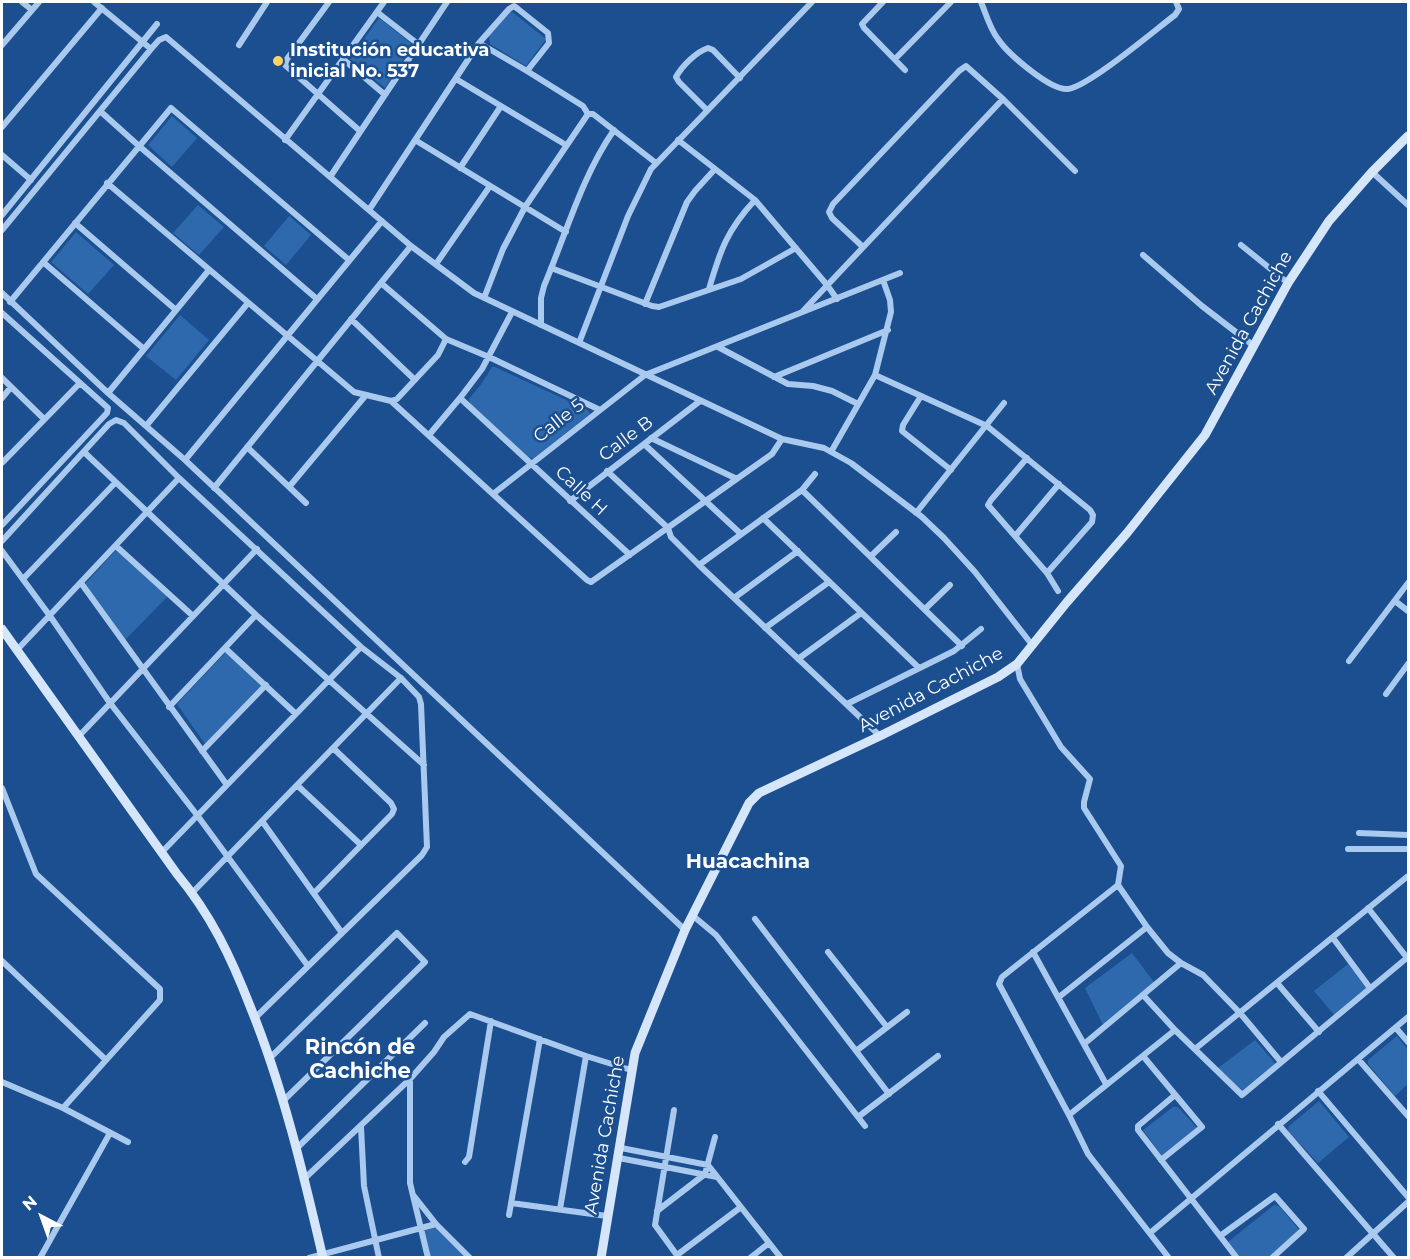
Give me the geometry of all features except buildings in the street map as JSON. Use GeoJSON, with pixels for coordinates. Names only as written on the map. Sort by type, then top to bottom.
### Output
{"type":"FeatureCollection","features":[{"type":"Feature","properties":{"kind":"street"},"geometry":{"type":"LineString","coordinates":[[22,2],[32,10]]}},
{"type":"Feature","properties":{"kind":"street"},"geometry":{"type":"LineString","coordinates":[[2,45],[39,2]]}},
{"type":"Feature","properties":{"kind":"street"},"geometry":{"type":"LineString","coordinates":[[94,2],[151,49]]}},
{"type":"Feature","properties":{"kind":"street"},"geometry":{"type":"LineString","coordinates":[[239,45],[267,2]]}},
{"type":"Feature","properties":{"kind":"street"},"geometry":{"type":"LineString","coordinates":[[329,2],[285,65],[360,131]]}},
{"type":"Feature","properties":{"kind":"street"},"geometry":{"type":"LineString","coordinates":[[285,140],[384,2]]}},
{"type":"Feature","properties":{"kind":"street"},"geometry":{"type":"LineString","coordinates":[[434,2],[442,8]]}},
{"type":"Feature","properties":{"kind":"street"},"geometry":{"type":"LineString","coordinates":[[330,177],[447,2]]}},
{"type":"Feature","properties":{"kind":"street"},"geometry":{"type":"LineString","coordinates":[[579,343],[632,205],[656,163],[812,2]]}},
{"type":"Feature","properties":{"kind":"street"},"geometry":{"type":"LineString","coordinates":[[883,2],[862,24],[905,70]]}},
{"type":"Feature","properties":{"kind":"street"},"geometry":{"type":"LineString","coordinates":[[895,59],[951,2]]}},
{"type":"Feature","properties":{"kind":"street"},"geometry":{"type":"LineString","coordinates":[[981,2],[996,37],[1004,47],[1037,75],[1059,88],[1070,89],[1088,81],[1169,19],[1179,9],[1176,2]]}},
{"type":"Feature","properties":{"kind":"street"},"geometry":{"type":"LineString","coordinates":[[369,210],[479,43],[514,6],[548,33],[550,39],[527,71]]}},
{"type":"Feature","properties":{"kind":"street"},"geometry":{"type":"LineString","coordinates":[[2,128],[102,8]]}},
{"type":"Feature","properties":{"kind":"street"},"geometry":{"type":"LineString","coordinates":[[377,12],[418,44]]}},
{"type":"Feature","properties":{"kind":"street"},"geometry":{"type":"LineString","coordinates":[[2,215],[157,24]]}},
{"type":"Feature","properties":{"kind":"street"},"geometry":{"type":"LineString","coordinates":[[2,230],[151,49],[159,40],[166,37],[411,246],[474,293],[782,439],[807,443],[851,463],[945,538],[1033,646]]}},
{"type":"Feature","properties":{"kind":"street"},"geometry":{"type":"LineString","coordinates":[[479,43],[583,106],[588,114]]}},
{"type":"Feature","properties":{"kind":"street"},"geometry":{"type":"LineString","coordinates":[[707,110],[676,77],[701,50],[708,48],[713,50],[740,78]]}},
{"type":"Feature","properties":{"kind":"street"},"geometry":{"type":"LineString","coordinates":[[343,59],[384,94]]}},
{"type":"Feature","properties":{"kind":"street"},"geometry":{"type":"LineString","coordinates":[[863,247],[832,218],[829,212],[833,204],[966,66],[1003,99],[1075,171]]}},
{"type":"Feature","properties":{"kind":"street"},"geometry":{"type":"LineString","coordinates":[[456,79],[566,145]]}},
{"type":"Feature","properties":{"kind":"street"},"geometry":{"type":"LineString","coordinates":[[801,313],[1003,99]]}},
{"type":"Feature","properties":{"kind":"street"},"geometry":{"type":"LineString","coordinates":[[460,168],[501,106]]}},
{"type":"Feature","properties":{"kind":"street"},"geometry":{"type":"LineString","coordinates":[[10,302],[171,108],[350,260]]}},
{"type":"Feature","properties":{"kind":"street"},"geometry":{"type":"LineString","coordinates":[[100,111],[317,299]]}},
{"type":"Feature","properties":{"kind":"street"},"geometry":{"type":"LineString","coordinates":[[588,114],[593,114],[656,163]]}},
{"type":"Feature","properties":{"kind":"street"},"geometry":{"type":"LineString","coordinates":[[484,298],[503,249],[525,207],[588,114]]}},
{"type":"Feature","properties":{"kind":"street"},"geometry":{"type":"LineString","coordinates":[[541,325],[544,286],[599,151],[614,130]]}},
{"type":"Feature","properties":{"kind":"street"},"geometry":{"type":"LineString","coordinates":[[1408,136],[1372,172],[1408,205]]}},
{"type":"Feature","properties":{"kind":"street"},"geometry":{"type":"LineString","coordinates":[[415,140],[566,232]]}},
{"type":"Feature","properties":{"kind":"street"},"geometry":{"type":"LineString","coordinates":[[678,140],[754,200],[837,299]]}},
{"type":"Feature","properties":{"kind":"street"},"geometry":{"type":"LineString","coordinates":[[2,155],[31,180]]}},
{"type":"Feature","properties":{"kind":"street"},"geometry":{"type":"LineString","coordinates":[[645,304],[687,202],[716,169]]}},
{"type":"Feature","properties":{"kind":"street","name":"Avenida Cachiche"},"geometry":{"type":"LineString","coordinates":[[604,1256],[607,1216],[621,1148],[631,1070],[642,1036],[685,930],[749,803],[759,793],[998,677],[1017,664],[1127,533],[1205,435],[1288,283],[1329,221],[1372,172]]}},
{"type":"Feature","properties":{"kind":"street"},"geometry":{"type":"LineString","coordinates":[[108,183],[354,392],[391,401],[588,580],[595,580],[771,454],[782,439]]}},
{"type":"Feature","properties":{"kind":"street"},"geometry":{"type":"LineString","coordinates":[[436,264],[490,186]]}},
{"type":"Feature","properties":{"kind":"street"},"geometry":{"type":"LineString","coordinates":[[709,289],[718,257],[729,233],[754,200]]}},
{"type":"Feature","properties":{"kind":"street"},"geometry":{"type":"LineString","coordinates":[[185,460],[382,221]]}},
{"type":"Feature","properties":{"kind":"street"},"geometry":{"type":"LineString","coordinates":[[75,223],[176,310]]}},
{"type":"Feature","properties":{"kind":"street"},"geometry":{"type":"LineString","coordinates":[[1241,245],[1288,283]]}},
{"type":"Feature","properties":{"kind":"street"},"geometry":{"type":"LineString","coordinates":[[214,488],[411,246]]}},
{"type":"Feature","properties":{"kind":"street"},"geometry":{"type":"LineString","coordinates":[[551,268],[600,288],[659,307],[741,279],[796,248]]}},
{"type":"Feature","properties":{"kind":"street"},"geometry":{"type":"LineString","coordinates":[[1143,255],[1202,306],[1254,346]]}},
{"type":"Feature","properties":{"kind":"street"},"geometry":{"type":"LineString","coordinates":[[43,262],[144,349]]}},
{"type":"Feature","properties":{"kind":"street"},"geometry":{"type":"LineString","coordinates":[[108,393],[209,270]]}},
{"type":"Feature","properties":{"kind":"street","name":"Calle 5"},"geometry":{"type":"LineString","coordinates":[[493,494],[645,375],[900,273]]}},
{"type":"Feature","properties":{"kind":"street"},"geometry":{"type":"LineString","coordinates":[[831,452],[875,375],[891,312],[890,300],[882,280]]}},
{"type":"Feature","properties":{"kind":"street"},"geometry":{"type":"LineString","coordinates":[[381,283],[446,339],[600,410]]}},
{"type":"Feature","properties":{"kind":"street"},"geometry":{"type":"LineString","coordinates":[[2,293],[108,393],[185,460],[685,930]]}},
{"type":"Feature","properties":{"kind":"street"},"geometry":{"type":"LineString","coordinates":[[146,426],[248,303]]}},
{"type":"Feature","properties":{"kind":"street"},"geometry":{"type":"LineString","coordinates":[[429,435],[460,398],[489,357],[512,312]]}},
{"type":"Feature","properties":{"kind":"street"},"geometry":{"type":"LineString","coordinates":[[2,313],[108,408],[107,413],[2,525]]}},
{"type":"Feature","properties":{"kind":"street"},"geometry":{"type":"LineString","coordinates":[[351,319],[415,380]]}},
{"type":"Feature","properties":{"kind":"street"},"geometry":{"type":"LineString","coordinates":[[774,377],[888,330]]}},
{"type":"Feature","properties":{"kind":"street"},"geometry":{"type":"LineString","coordinates":[[391,401],[397,399],[438,355],[446,339]]}},
{"type":"Feature","properties":{"kind":"street"},"geometry":{"type":"LineString","coordinates":[[718,347],[788,384],[813,386],[832,391],[858,404]]}},
{"type":"Feature","properties":{"kind":"street"},"geometry":{"type":"LineString","coordinates":[[875,375],[987,426],[1090,510],[1093,515],[1092,522],[1047,573]]}},
{"type":"Feature","properties":{"kind":"street"},"geometry":{"type":"LineString","coordinates":[[2,378],[43,418]]}},
{"type":"Feature","properties":{"kind":"street"},"geometry":{"type":"LineString","coordinates":[[2,463],[80,382]]}},
{"type":"Feature","properties":{"kind":"street"},"geometry":{"type":"LineString","coordinates":[[2,398],[11,387]]}},
{"type":"Feature","properties":{"kind":"street"},"geometry":{"type":"LineString","coordinates":[[288,487],[366,395]]}},
{"type":"Feature","properties":{"kind":"street"},"geometry":{"type":"LineString","coordinates":[[921,396],[903,425],[902,431],[951,470]]}},
{"type":"Feature","properties":{"kind":"street","name":"Calle H"},"geometry":{"type":"LineString","coordinates":[[460,398],[630,555]]}},
{"type":"Feature","properties":{"kind":"street","name":"Calle B"},"geometry":{"type":"LineString","coordinates":[[570,501],[700,401]]}},
{"type":"Feature","properties":{"kind":"street"},"geometry":{"type":"LineString","coordinates":[[916,513],[1004,403]]}},
{"type":"Feature","properties":{"kind":"street"},"geometry":{"type":"LineString","coordinates":[[2,541],[109,424],[116,420],[124,423],[179,478],[361,647],[400,678],[419,697],[427,847],[422,855],[255,1018]]}},
{"type":"Feature","properties":{"kind":"street"},"geometry":{"type":"LineString","coordinates":[[651,438],[737,478]]}},
{"type":"Feature","properties":{"kind":"street"},"geometry":{"type":"LineString","coordinates":[[644,444],[741,534]]}},
{"type":"Feature","properties":{"kind":"street"},"geometry":{"type":"LineString","coordinates":[[247,447],[306,503]]}},
{"type":"Feature","properties":{"kind":"street"},"geometry":{"type":"LineString","coordinates":[[84,452],[256,615],[424,765]]}},
{"type":"Feature","properties":{"kind":"street"},"geometry":{"type":"LineString","coordinates":[[1027,458],[988,505],[1016,535],[1059,591]]}},
{"type":"Feature","properties":{"kind":"street"},"geometry":{"type":"LineString","coordinates":[[607,471],[668,528],[671,537],[699,565],[880,736]]}},
{"type":"Feature","properties":{"kind":"street"},"geometry":{"type":"LineString","coordinates":[[699,565],[802,490],[815,474]]}},
{"type":"Feature","properties":{"kind":"street"},"geometry":{"type":"LineString","coordinates":[[17,650],[179,478]]}},
{"type":"Feature","properties":{"kind":"street"},"geometry":{"type":"LineString","coordinates":[[23,579],[115,483]]}},
{"type":"Feature","properties":{"kind":"street"},"geometry":{"type":"LineString","coordinates":[[1016,535],[1059,484]]}},
{"type":"Feature","properties":{"kind":"street"},"geometry":{"type":"LineString","coordinates":[[802,490],[962,646]]}},
{"type":"Feature","properties":{"kind":"street"},"geometry":{"type":"LineString","coordinates":[[763,518],[919,668]]}},
{"type":"Feature","properties":{"kind":"street"},"geometry":{"type":"LineString","coordinates":[[871,556],[896,532]]}},
{"type":"Feature","properties":{"kind":"street"},"geometry":{"type":"LineString","coordinates":[[116,546],[193,616]]}},
{"type":"Feature","properties":{"kind":"street"},"geometry":{"type":"LineString","coordinates":[[79,736],[257,549]]}},
{"type":"Feature","properties":{"kind":"street"},"geometry":{"type":"LineString","coordinates":[[2,551],[110,703],[197,815],[308,966]]}},
{"type":"Feature","properties":{"kind":"street"},"geometry":{"type":"LineString","coordinates":[[734,598],[798,551]]}},
{"type":"Feature","properties":{"kind":"street"},"geometry":{"type":"LineString","coordinates":[[765,628],[829,582]]}},
{"type":"Feature","properties":{"kind":"street"},"geometry":{"type":"LineString","coordinates":[[81,583],[227,785]]}},
{"type":"Feature","properties":{"kind":"street"},"geometry":{"type":"LineString","coordinates":[[1349,661],[1408,583]]}},
{"type":"Feature","properties":{"kind":"street"},"geometry":{"type":"LineString","coordinates":[[926,609],[950,585]]}},
{"type":"Feature","properties":{"kind":"street"},"geometry":{"type":"LineString","coordinates":[[1395,601],[1408,611]]}},
{"type":"Feature","properties":{"kind":"street"},"geometry":{"type":"LineString","coordinates":[[798,659],[861,613]]}},
{"type":"Feature","properties":{"kind":"street"},"geometry":{"type":"LineString","coordinates":[[169,706],[256,615]]}},
{"type":"Feature","properties":{"kind":"street"},"geometry":{"type":"LineString","coordinates":[[2,628],[193,892],[216,928],[232,960],[270,1058],[297,1148],[322,1256]]}},
{"type":"Feature","properties":{"kind":"street"},"geometry":{"type":"LineString","coordinates":[[847,704],[962,646],[981,629]]}},
{"type":"Feature","properties":{"kind":"street"},"geometry":{"type":"LineString","coordinates":[[162,852],[361,647]]}},
{"type":"Feature","properties":{"kind":"street"},"geometry":{"type":"LineString","coordinates":[[225,648],[296,714]]}},
{"type":"Feature","properties":{"kind":"street"},"geometry":{"type":"LineString","coordinates":[[1017,664],[1020,679],[1061,747],[1090,779],[1084,808],[1121,866],[1118,885],[1002,977],[999,984],[1088,1154],[1169,1257]]}},
{"type":"Feature","properties":{"kind":"street"},"geometry":{"type":"LineString","coordinates":[[1386,694],[1408,664]]}},
{"type":"Feature","properties":{"kind":"street"},"geometry":{"type":"LineString","coordinates":[[193,892],[400,678]]}},
{"type":"Feature","properties":{"kind":"street"},"geometry":{"type":"LineString","coordinates":[[202,751],[266,685]]}},
{"type":"Feature","properties":{"kind":"street"},"geometry":{"type":"LineString","coordinates":[[314,893],[392,814],[394,809],[391,803],[333,748]]}},
{"type":"Feature","properties":{"kind":"street"},"geometry":{"type":"LineString","coordinates":[[297,785],[362,845]]}},
{"type":"Feature","properties":{"kind":"street"},"geometry":{"type":"LineString","coordinates":[[2,788],[36,874],[160,989],[160,1000],[63,1108]]}},
{"type":"Feature","properties":{"kind":"street"},"geometry":{"type":"LineString","coordinates":[[262,821],[342,933]]}},
{"type":"Feature","properties":{"kind":"street"},"geometry":{"type":"LineString","coordinates":[[1359,833],[1408,835]]}},
{"type":"Feature","properties":{"kind":"street"},"geometry":{"type":"LineString","coordinates":[[1348,849],[1408,849]]}},
{"type":"Feature","properties":{"kind":"street"},"geometry":{"type":"LineString","coordinates":[[1195,1050],[1408,876]]}},
{"type":"Feature","properties":{"kind":"street"},"geometry":{"type":"LineString","coordinates":[[1118,885],[1168,953],[1203,975],[1240,1013],[1281,1062]]}},
{"type":"Feature","properties":{"kind":"street"},"geometry":{"type":"LineString","coordinates":[[1143,995],[1175,1030],[1242,1095],[1408,958],[1368,908]]}},
{"type":"Feature","properties":{"kind":"street"},"geometry":{"type":"LineString","coordinates":[[692,915],[716,935],[865,1126]]}},
{"type":"Feature","properties":{"kind":"street"},"geometry":{"type":"LineString","coordinates":[[755,919],[889,1094]]}},
{"type":"Feature","properties":{"kind":"street"},"geometry":{"type":"LineString","coordinates":[[1059,997],[1147,927]]}},
{"type":"Feature","properties":{"kind":"street"},"geometry":{"type":"LineString","coordinates":[[270,1058],[397,933],[425,962],[283,1101]]}},
{"type":"Feature","properties":{"kind":"street"},"geometry":{"type":"LineString","coordinates":[[1333,938],[1370,988]]}},
{"type":"Feature","properties":{"kind":"street"},"geometry":{"type":"LineString","coordinates":[[828,952],[887,1027]]}},
{"type":"Feature","properties":{"kind":"street"},"geometry":{"type":"LineString","coordinates":[[1033,952],[1106,1084]]}},
{"type":"Feature","properties":{"kind":"street"},"geometry":{"type":"LineString","coordinates":[[2,961],[106,1060]]}},
{"type":"Feature","properties":{"kind":"street"},"geometry":{"type":"LineString","coordinates":[[1084,1044],[1181,963]]}},
{"type":"Feature","properties":{"kind":"street"},"geometry":{"type":"LineString","coordinates":[[1277,983],[1319,1032]]}},
{"type":"Feature","properties":{"kind":"street"},"geometry":{"type":"LineString","coordinates":[[856,1051],[907,1012]]}},
{"type":"Feature","properties":{"kind":"street"},"geometry":{"type":"LineString","coordinates":[[304,1179],[410,1079],[444,1037],[470,1014],[631,1070]]}},
{"type":"Feature","properties":{"kind":"street"},"geometry":{"type":"LineString","coordinates":[[1150,1233],[1408,1017]]}},
{"type":"Feature","properties":{"kind":"street"},"geometry":{"type":"LineString","coordinates":[[465,1162],[469,1157],[491,1021]]}},
{"type":"Feature","properties":{"kind":"street"},"geometry":{"type":"LineString","coordinates":[[297,1148],[425,1023]]}},
{"type":"Feature","properties":{"kind":"street"},"geometry":{"type":"LineString","coordinates":[[1396,1028],[1408,1042]]}},
{"type":"Feature","properties":{"kind":"street"},"geometry":{"type":"LineString","coordinates":[[1069,1115],[1175,1030]]}},
{"type":"Feature","properties":{"kind":"street"},"geometry":{"type":"LineString","coordinates":[[509,1215],[540,1039]]}},
{"type":"Feature","properties":{"kind":"street"},"geometry":{"type":"LineString","coordinates":[[560,1209],[586,1056]]}},
{"type":"Feature","properties":{"kind":"street"},"geometry":{"type":"LineString","coordinates":[[858,1117],[938,1056]]}},
{"type":"Feature","properties":{"kind":"street"},"geometry":{"type":"LineString","coordinates":[[1143,1056],[1202,1127],[1161,1160]]}},
{"type":"Feature","properties":{"kind":"street"},"geometry":{"type":"LineString","coordinates":[[1358,1059],[1408,1116]]}},
{"type":"Feature","properties":{"kind":"street"},"geometry":{"type":"LineString","coordinates":[[410,1079],[410,1183],[428,1257]]}},
{"type":"Feature","properties":{"kind":"street"},"geometry":{"type":"LineString","coordinates":[[2,1082],[63,1108],[128,1142]]}},
{"type":"Feature","properties":{"kind":"street"},"geometry":{"type":"LineString","coordinates":[[1318,1091],[1408,1197]]}},
{"type":"Feature","properties":{"kind":"street"},"geometry":{"type":"LineString","coordinates":[[1175,1095],[1138,1128],[1237,1257]]}},
{"type":"Feature","properties":{"kind":"street"},"geometry":{"type":"LineString","coordinates":[[674,1110],[655,1225],[678,1256],[741,1207]]}},
{"type":"Feature","properties":{"kind":"street"},"geometry":{"type":"LineString","coordinates":[[1278,1124],[1394,1257]]}},
{"type":"Feature","properties":{"kind":"street"},"geometry":{"type":"LineString","coordinates":[[361,1127],[364,1186],[379,1257]]}},
{"type":"Feature","properties":{"kind":"street"},"geometry":{"type":"LineString","coordinates":[[40,1257],[110,1132]]}},
{"type":"Feature","properties":{"kind":"street"},"geometry":{"type":"LineString","coordinates":[[656,1212],[705,1174],[715,1137]]}},
{"type":"Feature","properties":{"kind":"street"},"geometry":{"type":"LineString","coordinates":[[621,1148],[708,1165],[781,1257]]}},
{"type":"Feature","properties":{"kind":"street"},"geometry":{"type":"LineString","coordinates":[[619,1158],[718,1177]]}},
{"type":"Feature","properties":{"kind":"street"},"geometry":{"type":"LineString","coordinates":[[412,1193],[436,1224],[470,1257]]}},
{"type":"Feature","properties":{"kind":"street"},"geometry":{"type":"LineString","coordinates":[[1221,1236],[1275,1196],[1304,1230],[1272,1257]]}},
{"type":"Feature","properties":{"kind":"street"},"geometry":{"type":"LineString","coordinates":[[1346,1257],[1408,1202]]}},
{"type":"Feature","properties":{"kind":"street"},"geometry":{"type":"LineString","coordinates":[[511,1203],[607,1216]]}},
{"type":"Feature","properties":{"kind":"street"},"geometry":{"type":"LineString","coordinates":[[309,1257],[322,1256],[375,1239],[436,1224]]}},
{"type":"Feature","properties":{"kind":"street"},"geometry":{"type":"LineString","coordinates":[[750,1257],[769,1243]]}},
{"type":"Feature","properties":{"kind":"shaded area"},"geometry":{"type":"Polygon","coordinates":[[[511,11],[546,39],[526,66],[490,44],[489,36],[511,11]]]}},
{"type":"Feature","properties":{"kind":"shaded area"},"geometry":{"type":"Polygon","coordinates":[[[379,18],[413,45],[385,88],[350,59],[379,18]]]}},
{"type":"Feature","properties":{"kind":"shaded area"},"geometry":{"type":"Polygon","coordinates":[[[172,116],[197,138],[172,167],[148,145],[172,116]]]}},
{"type":"Feature","properties":{"kind":"shaded area"},"geometry":{"type":"Polygon","coordinates":[[[198,205],[224,227],[199,255],[173,233],[198,205]]]}},
{"type":"Feature","properties":{"kind":"shaded area"},"geometry":{"type":"Polygon","coordinates":[[[289,216],[311,235],[286,265],[264,246],[289,216]]]}},
{"type":"Feature","properties":{"kind":"shaded area"},"geometry":{"type":"Polygon","coordinates":[[[76,232],[114,265],[88,294],[51,262],[76,232]]]}},
{"type":"Feature","properties":{"kind":"shaded area"},"geometry":{"type":"Polygon","coordinates":[[[180,315],[209,340],[176,380],[146,356],[180,315]]]}},
{"type":"Feature","properties":{"kind":"shaded area"},"geometry":{"type":"Polygon","coordinates":[[[492,367],[588,410],[590,414],[533,459],[470,404],[469,399],[492,367]]]}},
{"type":"Feature","properties":{"kind":"shaded area"},"geometry":{"type":"Polygon","coordinates":[[[117,549],[168,596],[124,641],[84,585],[117,549]]]}},
{"type":"Feature","properties":{"kind":"shaded area"},"geometry":{"type":"Polygon","coordinates":[[[226,652],[262,685],[205,744],[177,704],[226,652]]]}},
{"type":"Feature","properties":{"kind":"shaded area"},"geometry":{"type":"Polygon","coordinates":[[[1132,953],[1157,986],[1104,1027],[1085,988],[1132,953]]]}},
{"type":"Feature","properties":{"kind":"shaded area"},"geometry":{"type":"Polygon","coordinates":[[[1348,964],[1368,990],[1335,1016],[1314,991],[1348,964]]]}},
{"type":"Feature","properties":{"kind":"shaded area"},"geometry":{"type":"Polygon","coordinates":[[[1397,1036],[1408,1050],[1408,1084],[1395,1096],[1368,1064],[1368,1060],[1397,1036]]]}},
{"type":"Feature","properties":{"kind":"shaded area"},"geometry":{"type":"Polygon","coordinates":[[[1255,1040],[1276,1064],[1242,1093],[1218,1068],[1255,1040]]]}},
{"type":"Feature","properties":{"kind":"shaded area"},"geometry":{"type":"Polygon","coordinates":[[[1319,1101],[1349,1137],[1318,1163],[1288,1131],[1289,1126],[1319,1101]]]}},
{"type":"Feature","properties":{"kind":"shaded area"},"geometry":{"type":"Polygon","coordinates":[[[1173,1107],[1178,1107],[1198,1129],[1162,1156],[1143,1130],[1173,1107]]]}},
{"type":"Feature","properties":{"kind":"shaded area"},"geometry":{"type":"Polygon","coordinates":[[[1274,1205],[1279,1206],[1300,1231],[1271,1257],[1240,1257],[1228,1242],[1274,1205]]]}},
{"type":"Feature","properties":{"kind":"shaded area"},"geometry":{"type":"Polygon","coordinates":[[[436,1227],[466,1257],[430,1257],[424,1231],[436,1227]]]}},
{"type":"Feature","properties":{"kind":"place","name":"Institución educativa inicial No. 537"},"geometry":{"type":"Point","coordinates":[278,61]}},
{"type":"Feature","properties":{"kind":"district","name":"Huacachina"},"geometry":{"type":"Point","coordinates":[748,862]}},
{"type":"Feature","properties":{"kind":"district","name":"Rincón de Cachiche"},"geometry":{"type":"Point","coordinates":[360,1060]}}]}
